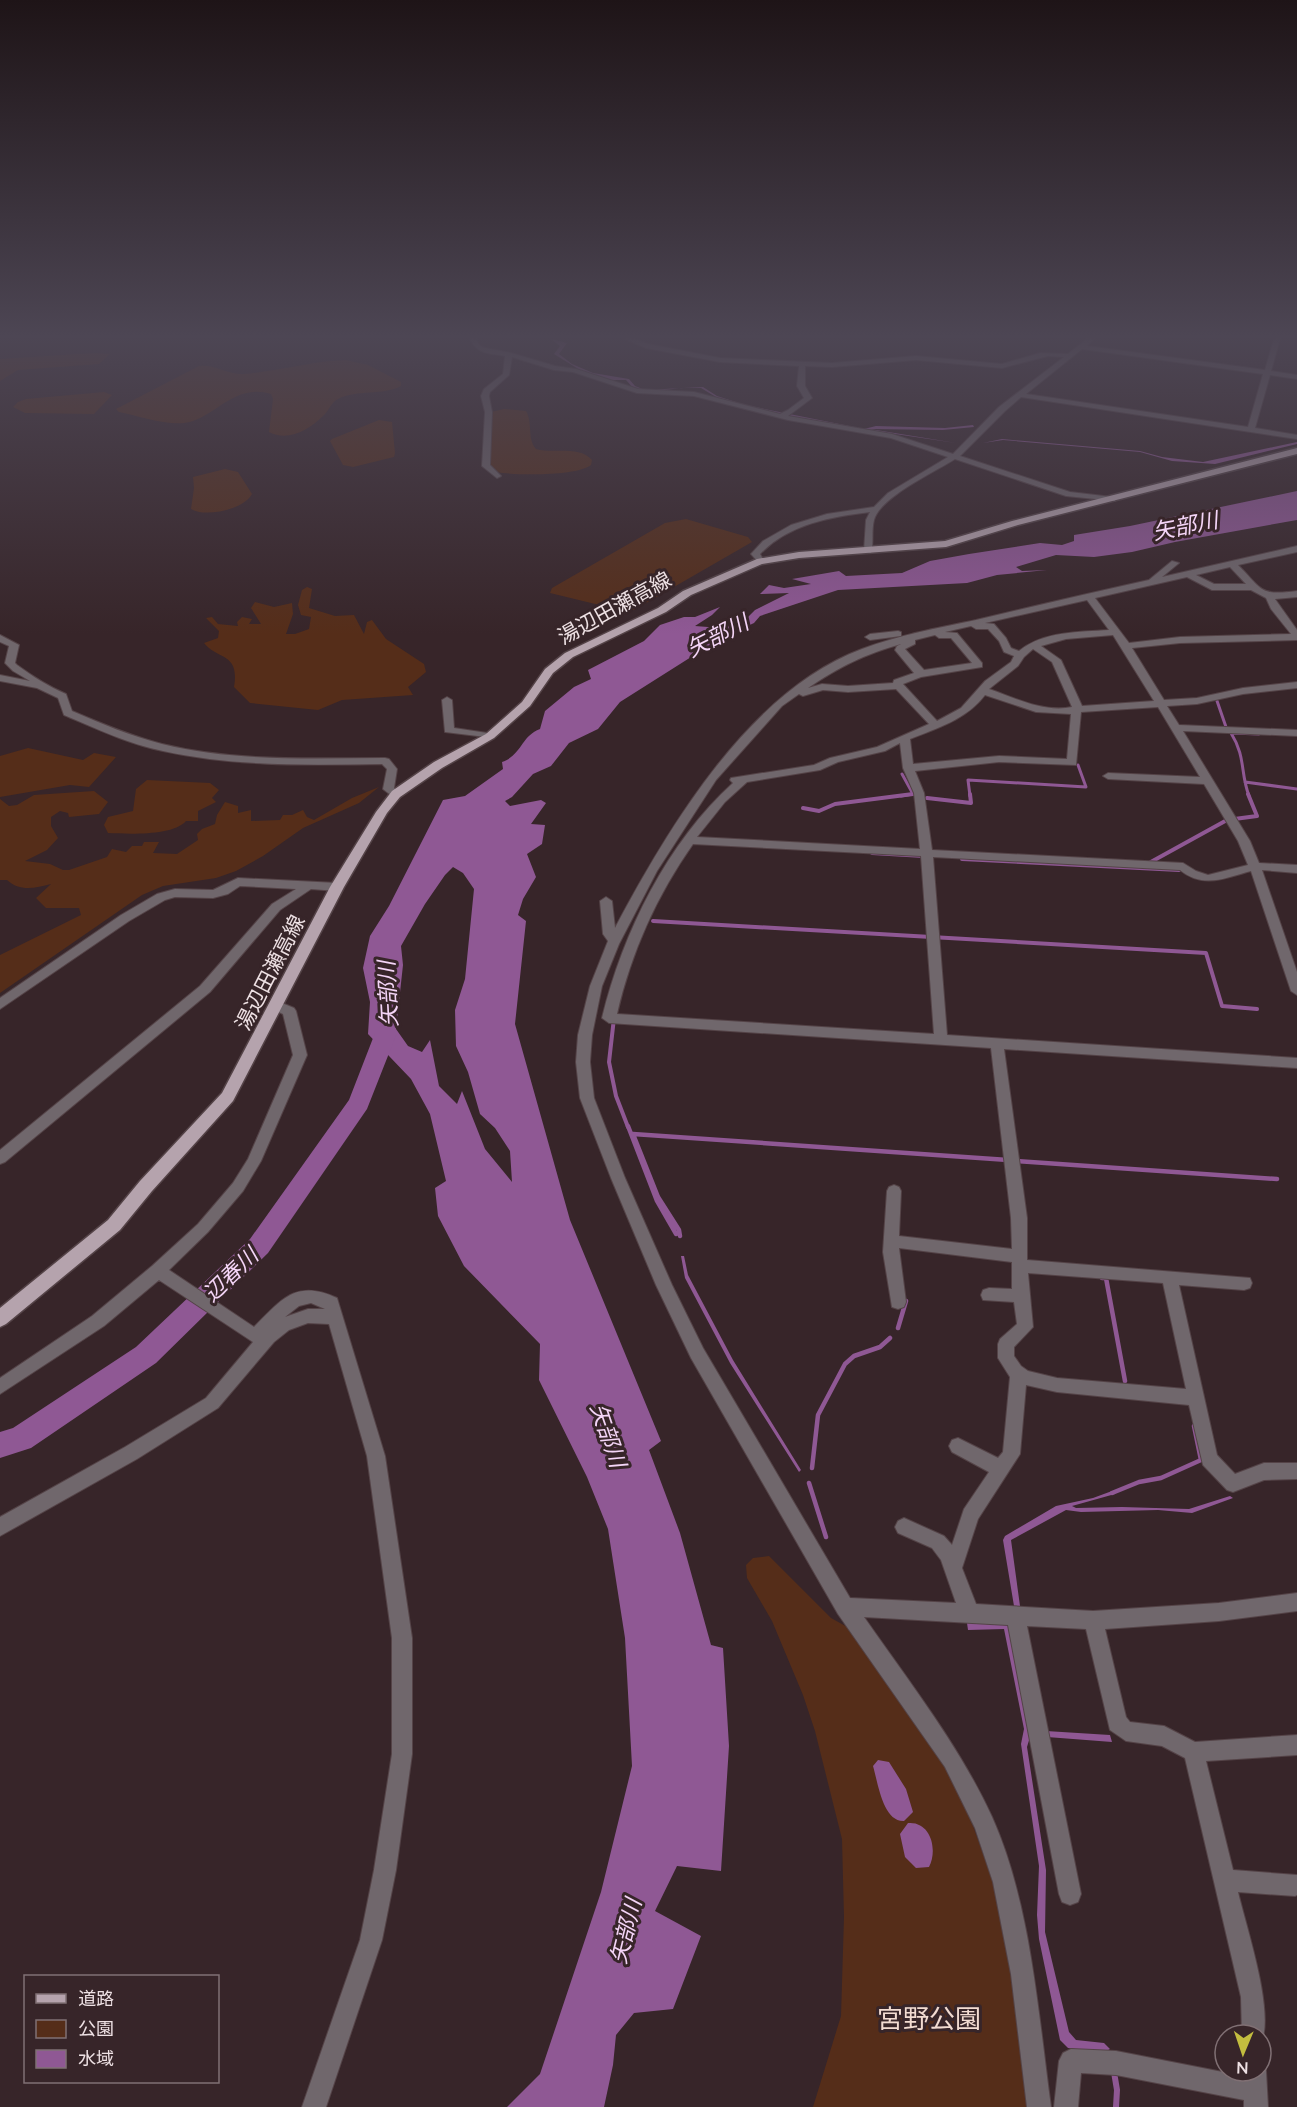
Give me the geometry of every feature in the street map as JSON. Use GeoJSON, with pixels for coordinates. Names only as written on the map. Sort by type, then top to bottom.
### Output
{"type":"FeatureCollection","features":[{"type":"Feature","properties":{"kind":"main road","name":"湯辺田瀬高線"},"geometry":{"type":"LineString","coordinates":[[0,1319],[114,1226],[146,1186],[228,1097],[337,887],[382,812],[396,794],[438,765],[490,736],[526,704],[549,671],[569,655],[662,610],[687,593],[760,561],[777,557],[946,544],[1015,523],[1297,451]]}},
{"type":"Feature","properties":{"kind":"street"},"geometry":{"type":"LineString","coordinates":[[486,437],[486,466],[496,476]]}},
{"type":"Feature","properties":{"kind":"street"},"geometry":{"type":"LineString","coordinates":[[896,437],[1069,494],[1112,499]]}},
{"type":"Feature","properties":{"kind":"street"},"geometry":{"type":"LineString","coordinates":[[868,551],[870,520],[876,509],[891,495],[955,456],[973,437]]}},
{"type":"Feature","properties":{"kind":"street"},"geometry":{"type":"LineString","coordinates":[[760,561],[755,554],[764,542],[776,534],[832,514],[876,509]]}},
{"type":"Feature","properties":{"kind":"street"},"geometry":{"type":"LineString","coordinates":[[1039,2107],[1022,1974],[1004,1882],[984,1824],[952,1760],[845,1607],[692,1343],[664,1285],[618,1178],[587,1098],[583,1062],[585,1035],[596,986],[615,941],[651,871],[712,778],[778,704],[794,693],[834,666],[865,651],[939,630],[1232,564],[1296,554]]}},
{"type":"Feature","properties":{"kind":"street"},"geometry":{"type":"LineString","coordinates":[[1152,582],[1175,563]]}},
{"type":"Feature","properties":{"kind":"street"},"geometry":{"type":"LineString","coordinates":[[1232,564],[1244,573],[1253,587],[1269,596],[1297,636]]}},
{"type":"Feature","properties":{"kind":"street"},"geometry":{"type":"LineString","coordinates":[[1188,574],[1212,587],[1253,587]]}},
{"type":"Feature","properties":{"kind":"street"},"geometry":{"type":"LineString","coordinates":[[1269,596],[1297,594]]}},
{"type":"Feature","properties":{"kind":"street"},"geometry":{"type":"LineString","coordinates":[[1090,597],[1118,632],[1244,841],[1297,991]]}},
{"type":"Feature","properties":{"kind":"street"},"geometry":{"type":"LineString","coordinates":[[1034,609],[1062,612]]}},
{"type":"Feature","properties":{"kind":"street"},"geometry":{"type":"LineString","coordinates":[[1286,621],[1297,621]]}},
{"type":"Feature","properties":{"kind":"street"},"geometry":{"type":"LineString","coordinates":[[962,625],[991,626],[1003,640],[1007,650],[1020,655]]}},
{"type":"Feature","properties":{"kind":"street"},"geometry":{"type":"LineString","coordinates":[[870,637],[939,630]]}},
{"type":"Feature","properties":{"kind":"street"},"geometry":{"type":"LineString","coordinates":[[692,807],[705,805],[728,782],[816,768],[834,760],[881,749],[905,737],[936,726],[965,710],[998,675],[1015,664],[1020,655],[1034,645],[1066,636],[1118,632]]}},
{"type":"Feature","properties":{"kind":"street"},"geometry":{"type":"LineString","coordinates":[[899,686],[898,682],[922,674],[979,666],[954,635],[922,635],[900,648],[913,667],[922,674]]}},
{"type":"Feature","properties":{"kind":"street"},"geometry":{"type":"LineString","coordinates":[[1126,646],[1180,640],[1297,636]]}},
{"type":"Feature","properties":{"kind":"street"},"geometry":{"type":"LineString","coordinates":[[1,640],[12,642],[14,645],[10,663],[13,667],[33,676],[40,686]]}},
{"type":"Feature","properties":{"kind":"street"},"geometry":{"type":"LineString","coordinates":[[908,768],[999,759],[1072,763],[1071,748],[1077,724],[1077,710],[1056,660],[1034,645]]}},
{"type":"Feature","properties":{"kind":"street"},"geometry":{"type":"LineString","coordinates":[[0,678],[15,683],[40,686],[62,696],[68,713],[128,738],[164,747],[268,762],[385,761],[392,769],[388,789],[396,794]]}},
{"type":"Feature","properties":{"kind":"street"},"geometry":{"type":"LineString","coordinates":[[984,691],[1036,709],[1064,712],[1161,702],[1197,701],[1296,680]]}},
{"type":"Feature","properties":{"kind":"street"},"geometry":{"type":"LineString","coordinates":[[794,693],[822,687],[899,686],[936,726]]}},
{"type":"Feature","properties":{"kind":"street"},"geometry":{"type":"LineString","coordinates":[[447,700],[449,730],[490,736]]}},
{"type":"Feature","properties":{"kind":"street"},"geometry":{"type":"LineString","coordinates":[[1177,728],[1297,733]]}},
{"type":"Feature","properties":{"kind":"street"},"geometry":{"type":"LineString","coordinates":[[905,737],[908,768],[920,793],[941,1040]]}},
{"type":"Feature","properties":{"kind":"street"},"geometry":{"type":"LineString","coordinates":[[1108,776],[1208,781]]}},
{"type":"Feature","properties":{"kind":"street"},"geometry":{"type":"LineString","coordinates":[[742,780],[707,814],[666,879],[621,970],[609,1018],[1297,1063]]}},
{"type":"Feature","properties":{"kind":"street"},"geometry":{"type":"LineString","coordinates":[[690,840],[1182,867],[1192,876],[1215,879],[1255,867],[1297,869]]}},
{"type":"Feature","properties":{"kind":"street"},"geometry":{"type":"LineString","coordinates":[[0,1004],[125,918],[161,897],[175,893],[213,894],[224,891],[238,882],[337,887]]}},
{"type":"Feature","properties":{"kind":"street"},"geometry":{"type":"LineString","coordinates":[[0,1158],[205,989],[276,907],[308,886]]}},
{"type":"Feature","properties":{"kind":"street"},"geometry":{"type":"LineString","coordinates":[[606,901],[609,934],[615,941]]}},
{"type":"Feature","properties":{"kind":"street"},"geometry":{"type":"LineString","coordinates":[[0,1387],[98,1322],[162,1274],[238,1187],[254,1161],[300,1055],[289,1011],[277,1006]]}},
{"type":"Feature","properties":{"kind":"street"},"geometry":{"type":"LineString","coordinates":[[997,1044],[1019,1218],[1021,1296],[1025,1327],[1006,1344],[1006,1358],[1024,1377],[1057,1385],[1196,1398]]}},
{"type":"Feature","properties":{"kind":"street"},"geometry":{"type":"LineString","coordinates":[[894,1191],[892,1241],[898,1302]]}},
{"type":"Feature","properties":{"kind":"street"},"geometry":{"type":"LineString","coordinates":[[892,1241],[1020,1261],[1170,1278],[1244,1283]]}},
{"type":"Feature","properties":{"kind":"street"},"geometry":{"type":"LineString","coordinates":[[162,1274],[255,1336],[291,1305],[307,1296],[317,1296],[331,1303],[376,1456],[402,1638],[402,1754],[385,1870],[371,1940],[314,2107]]}},
{"type":"Feature","properties":{"kind":"street"},"geometry":{"type":"LineString","coordinates":[[1170,1278],[1209,1459],[1233,1484],[1255,1472],[1277,1469],[1297,1471]]}},
{"type":"Feature","properties":{"kind":"street"},"geometry":{"type":"LineString","coordinates":[[989,1295],[1021,1296]]}},
{"type":"Feature","properties":{"kind":"street"},"geometry":{"type":"LineString","coordinates":[[0,1527],[131,1453],[212,1402],[268,1336],[283,1325],[308,1316],[325,1316],[336,1320]]}},
{"type":"Feature","properties":{"kind":"street"},"geometry":{"type":"LineString","coordinates":[[954,1566],[970,1515],[1011,1454],[1019,1374]]}},
{"type":"Feature","properties":{"kind":"street"},"geometry":{"type":"LineString","coordinates":[[958,1446],[1001,1469]]}},
{"type":"Feature","properties":{"kind":"street"},"geometry":{"type":"LineString","coordinates":[[904,1527],[938,1542],[954,1566],[970,1615]]}},
{"type":"Feature","properties":{"kind":"street"},"geometry":{"type":"LineString","coordinates":[[845,1607],[1016,1618],[1092,1620],[1219,1612],[1297,1602]]}},
{"type":"Feature","properties":{"kind":"street"},"geometry":{"type":"LineString","coordinates":[[1016,1618],[1070,1894]]}},
{"type":"Feature","properties":{"kind":"street"},"geometry":{"type":"LineString","coordinates":[[1092,1620],[1117,1723],[1126,1731],[1164,1736],[1194,1752],[1297,1745]]}},
{"type":"Feature","properties":{"kind":"street"},"geometry":{"type":"LineString","coordinates":[[1194,1752],[1252,1997],[1253,2023]]}},
{"type":"Feature","properties":{"kind":"street"},"geometry":{"type":"LineString","coordinates":[[1224,1880],[1295,1885]]}},
{"type":"Feature","properties":{"kind":"street"},"geometry":{"type":"LineString","coordinates":[[1066,2107],[1071,2061],[1116,2063],[1254,2089]]}},
{"type":"Feature","properties":{"kind":"green space"},"geometry":{"type":"Polygon","coordinates":[[[393,437],[394,457],[353,467],[343,465],[330,441],[332,439],[393,437]]]}},
{"type":"Feature","properties":{"kind":"green space"},"geometry":{"type":"Polygon","coordinates":[[[489,437],[531,437],[536,449],[573,451],[587,455],[592,460],[591,465],[571,472],[540,474],[486,470],[489,437]]]}},
{"type":"Feature","properties":{"kind":"green space"},"geometry":{"type":"Polygon","coordinates":[[[225,469],[238,472],[252,494],[248,499],[233,508],[215,512],[197,512],[191,509],[193,477],[225,469]]]}},
{"type":"Feature","properties":{"kind":"green space"},"geometry":{"type":"Polygon","coordinates":[[[686,519],[748,537],[752,542],[634,610],[620,610],[550,593],[552,588],[665,523],[686,519]]]}},
{"type":"Feature","properties":{"kind":"green space"},"geometry":{"type":"Polygon","coordinates":[[[307,587],[312,589],[309,608],[335,616],[354,615],[364,634],[367,622],[372,620],[386,639],[424,664],[426,672],[408,687],[413,695],[342,700],[318,710],[250,703],[234,687],[235,676],[231,662],[204,643],[218,638],[219,631],[206,618],[212,617],[218,624],[238,626],[237,622],[242,617],[252,619],[249,624],[261,624],[251,608],[255,602],[274,607],[292,603],[293,614],[286,634],[295,634],[309,629],[311,617],[301,615],[298,605],[302,590],[307,587]]]}},
{"type":"Feature","properties":{"kind":"green space"},"geometry":{"type":"Polygon","coordinates":[[[28,748],[83,760],[94,753],[116,757],[89,787],[70,785],[0,797],[0,756],[28,748]]]}},
{"type":"Feature","properties":{"kind":"green space"},"geometry":{"type":"Polygon","coordinates":[[[147,780],[210,783],[219,790],[212,798],[216,802],[198,811],[198,821],[186,821],[180,826],[161,832],[108,833],[104,825],[108,817],[133,811],[136,789],[147,780]]]}},
{"type":"Feature","properties":{"kind":"green space"},"geometry":{"type":"Polygon","coordinates":[[[379,787],[359,803],[303,828],[263,856],[236,871],[216,878],[163,886],[142,895],[0,993],[0,955],[81,915],[79,908],[46,908],[36,898],[51,884],[22,888],[7,880],[0,880],[0,799],[9,806],[17,805],[34,795],[94,791],[108,802],[99,814],[69,817],[68,813],[60,811],[51,817],[51,826],[58,838],[47,850],[25,861],[50,864],[63,870],[69,870],[107,857],[112,849],[126,852],[132,846],[142,846],[144,842],[159,842],[153,853],[177,854],[198,840],[197,834],[202,829],[215,824],[217,815],[225,802],[238,806],[238,813],[251,810],[251,821],[280,820],[283,815],[292,815],[303,810],[307,817],[314,820],[352,798],[379,787]]]}},
{"type":"Feature","properties":{"kind":"green space","name":"宮野公園"},"geometry":{"type":"Polygon","coordinates":[[[769,1556],[831,1618],[849,1628],[946,1765],[973,1826],[1000,1901],[1032,2107],[813,2107],[841,2016],[844,1917],[842,1839],[815,1731],[803,1695],[772,1621],[747,1578],[746,1565],[753,1558],[769,1556]]]}},
{"type":"Feature","properties":{"kind":"water"},"geometry":{"type":"Polygon","coordinates":[[[1002,439],[1140,451],[1162,457],[1203,462],[1297,442],[1297,444],[1215,464],[1172,461],[1140,452],[1003,440],[983,443],[1002,439]]]}},
{"type":"Feature","properties":{"kind":"water","name":"矢部川"},"geometry":{"type":"Polygon","coordinates":[[[1297,491],[1297,520],[1132,552],[1094,557],[1056,555],[1016,567],[1022,571],[1047,570],[997,575],[967,583],[838,590],[760,616],[754,623],[718,640],[620,702],[598,729],[569,743],[551,766],[533,774],[512,797],[505,801],[510,806],[541,800],[546,803],[531,824],[545,825],[542,844],[527,854],[536,877],[523,899],[518,915],[526,921],[515,1024],[570,1220],[661,1441],[649,1450],[680,1533],[711,1645],[723,1648],[729,1746],[721,1871],[677,1866],[655,1911],[701,1936],[673,2009],[634,2013],[616,2035],[613,2065],[604,2107],[507,2107],[540,2074],[601,1892],[632,1766],[625,1638],[608,1529],[587,1477],[539,1380],[540,1344],[464,1266],[438,1216],[435,1188],[446,1181],[430,1114],[411,1079],[368,1034],[370,1002],[363,968],[370,936],[389,906],[443,800],[465,796],[503,769],[502,762],[514,755],[529,736],[540,729],[545,711],[574,687],[591,679],[588,670],[644,641],[660,625],[684,617],[695,617],[720,607],[695,626],[721,628],[744,621],[755,610],[789,593],[760,594],[769,585],[784,588],[811,584],[792,579],[839,571],[846,576],[902,573],[930,561],[1040,543],[1062,545],[1074,541],[1074,535],[1130,526],[1297,491]],[[453,867],[445,875],[401,946],[403,965],[396,1029],[408,1046],[422,1052],[430,1040],[439,1086],[457,1104],[462,1091],[485,1149],[512,1182],[510,1151],[495,1128],[480,1114],[468,1072],[456,1046],[455,1010],[465,979],[474,889],[463,873],[453,867]]]}},
{"type":"Feature","properties":{"kind":"water"},"geometry":{"type":"Polygon","coordinates":[[[681,1256],[684,1256],[688,1275],[733,1360],[801,1470],[799,1472],[730,1363],[685,1278],[681,1256]]]}},
{"type":"Feature","properties":{"kind":"water"},"geometry":{"type":"Polygon","coordinates":[[[1116,1491],[1115,1494],[1072,1506],[1076,1508],[1189,1509],[1230,1496],[1233,1498],[1192,1513],[1158,1510],[1081,1512],[1066,1510],[1011,1540],[1020,1606],[1014,1606],[1003,1540],[1005,1536],[1056,1506],[1093,1498],[1116,1491]]]}},
{"type":"Feature","properties":{"kind":"water"},"geometry":{"type":"Polygon","coordinates":[[[1008,1622],[1030,1737],[1027,1747],[1046,1870],[1045,1932],[1069,2032],[1076,2040],[1104,2043],[1110,2049],[1103,2053],[1068,2048],[1060,2040],[1039,1939],[1037,1915],[1039,1866],[1021,1744],[1024,1729],[1004,1629],[968,1630],[967,1623],[1008,1622]]]}},
{"type":"Feature","properties":{"kind":"water"},"geometry":{"type":"Polygon","coordinates":[[[1046,1731],[1110,1735],[1112,1742],[1047,1737],[1046,1731]]]}},
{"type":"Feature","properties":{"kind":"water"},"geometry":{"type":"Polygon","coordinates":[[[878,1760],[889,1762],[906,1789],[913,1812],[904,1821],[897,1820],[891,1815],[882,1800],[873,1766],[878,1760]]]}},
{"type":"Feature","properties":{"kind":"water"},"geometry":{"type":"Polygon","coordinates":[[[908,1823],[922,1827],[930,1838],[933,1853],[929,1867],[916,1868],[905,1857],[900,1834],[908,1823]]]}},
{"type":"Feature","properties":{"kind":"waterway"},"geometry":{"type":"LineString","coordinates":[[1216,698],[1226,727]]}},
{"type":"Feature","properties":{"kind":"waterway"},"geometry":{"type":"LineString","coordinates":[[1249,796],[1241,757],[1231,733],[1259,734]]}},
{"type":"Feature","properties":{"kind":"waterway"},"geometry":{"type":"LineString","coordinates":[[970,796],[968,780],[1086,787],[1078,765]]}},
{"type":"Feature","properties":{"kind":"waterway"},"geometry":{"type":"LineString","coordinates":[[902,774],[913,794]]}},
{"type":"Feature","properties":{"kind":"waterway"},"geometry":{"type":"LineString","coordinates":[[1245,782],[1297,789]]}},
{"type":"Feature","properties":{"kind":"waterway"},"geometry":{"type":"LineString","coordinates":[[803,808],[819,811],[835,804],[913,794]]}},
{"type":"Feature","properties":{"kind":"waterway"},"geometry":{"type":"LineString","coordinates":[[901,796],[913,794]]}},
{"type":"Feature","properties":{"kind":"waterway"},"geometry":{"type":"LineString","coordinates":[[927,798],[971,803],[970,794]]}},
{"type":"Feature","properties":{"kind":"waterway"},"geometry":{"type":"LineString","coordinates":[[1149,863],[1227,820],[1257,816],[1248,794]]}},
{"type":"Feature","properties":{"kind":"waterway"},"geometry":{"type":"LineString","coordinates":[[872,853],[924,856]]}},
{"type":"Feature","properties":{"kind":"waterway"},"geometry":{"type":"LineString","coordinates":[[962,859],[1179,870]]}},
{"type":"Feature","properties":{"kind":"waterway"},"geometry":{"type":"LineString","coordinates":[[653,921],[1206,953],[1222,1006],[1257,1009]]}},
{"type":"Feature","properties":{"kind":"waterway"},"geometry":{"type":"LineString","coordinates":[[614,1018],[609,1062],[616,1096],[628,1127]]}},
{"type":"Feature","properties":{"kind":"waterway","name":"辺春川"},"geometry":{"type":"LineString","coordinates":[[0,1445],[21,1439],[146,1355],[259,1246],[359,1103],[386,1033]]}},
{"type":"Feature","properties":{"kind":"waterway"},"geometry":{"type":"LineString","coordinates":[[628,1126],[657,1201],[676,1234]]}},
{"type":"Feature","properties":{"kind":"waterway"},"geometry":{"type":"LineString","coordinates":[[680,1236],[679,1230],[658,1197],[633,1134],[1008,1160]]}},
{"type":"Feature","properties":{"kind":"waterway"},"geometry":{"type":"LineString","coordinates":[[1016,1161],[1277,1179]]}},
{"type":"Feature","properties":{"kind":"waterway"},"geometry":{"type":"LineString","coordinates":[[1102,1278],[1106,1278],[1125,1381]]}},
{"type":"Feature","properties":{"kind":"waterway"},"geometry":{"type":"LineString","coordinates":[[898,1328],[906,1301],[903,1300]]}},
{"type":"Feature","properties":{"kind":"waterway"},"geometry":{"type":"LineString","coordinates":[[812,1468],[818,1415],[845,1364],[854,1356],[880,1347],[890,1338]]}},
{"type":"Feature","properties":{"kind":"waterway"},"geometry":{"type":"LineString","coordinates":[[1112,1493],[1139,1482],[1161,1478],[1201,1460],[1194,1426]]}},
{"type":"Feature","properties":{"kind":"waterway"},"geometry":{"type":"LineString","coordinates":[[809,1483],[826,1537]]}},
{"type":"Feature","properties":{"kind":"waterway"},"geometry":{"type":"LineString","coordinates":[[1114,2072],[1117,2090],[1116,2107]]}}]}
